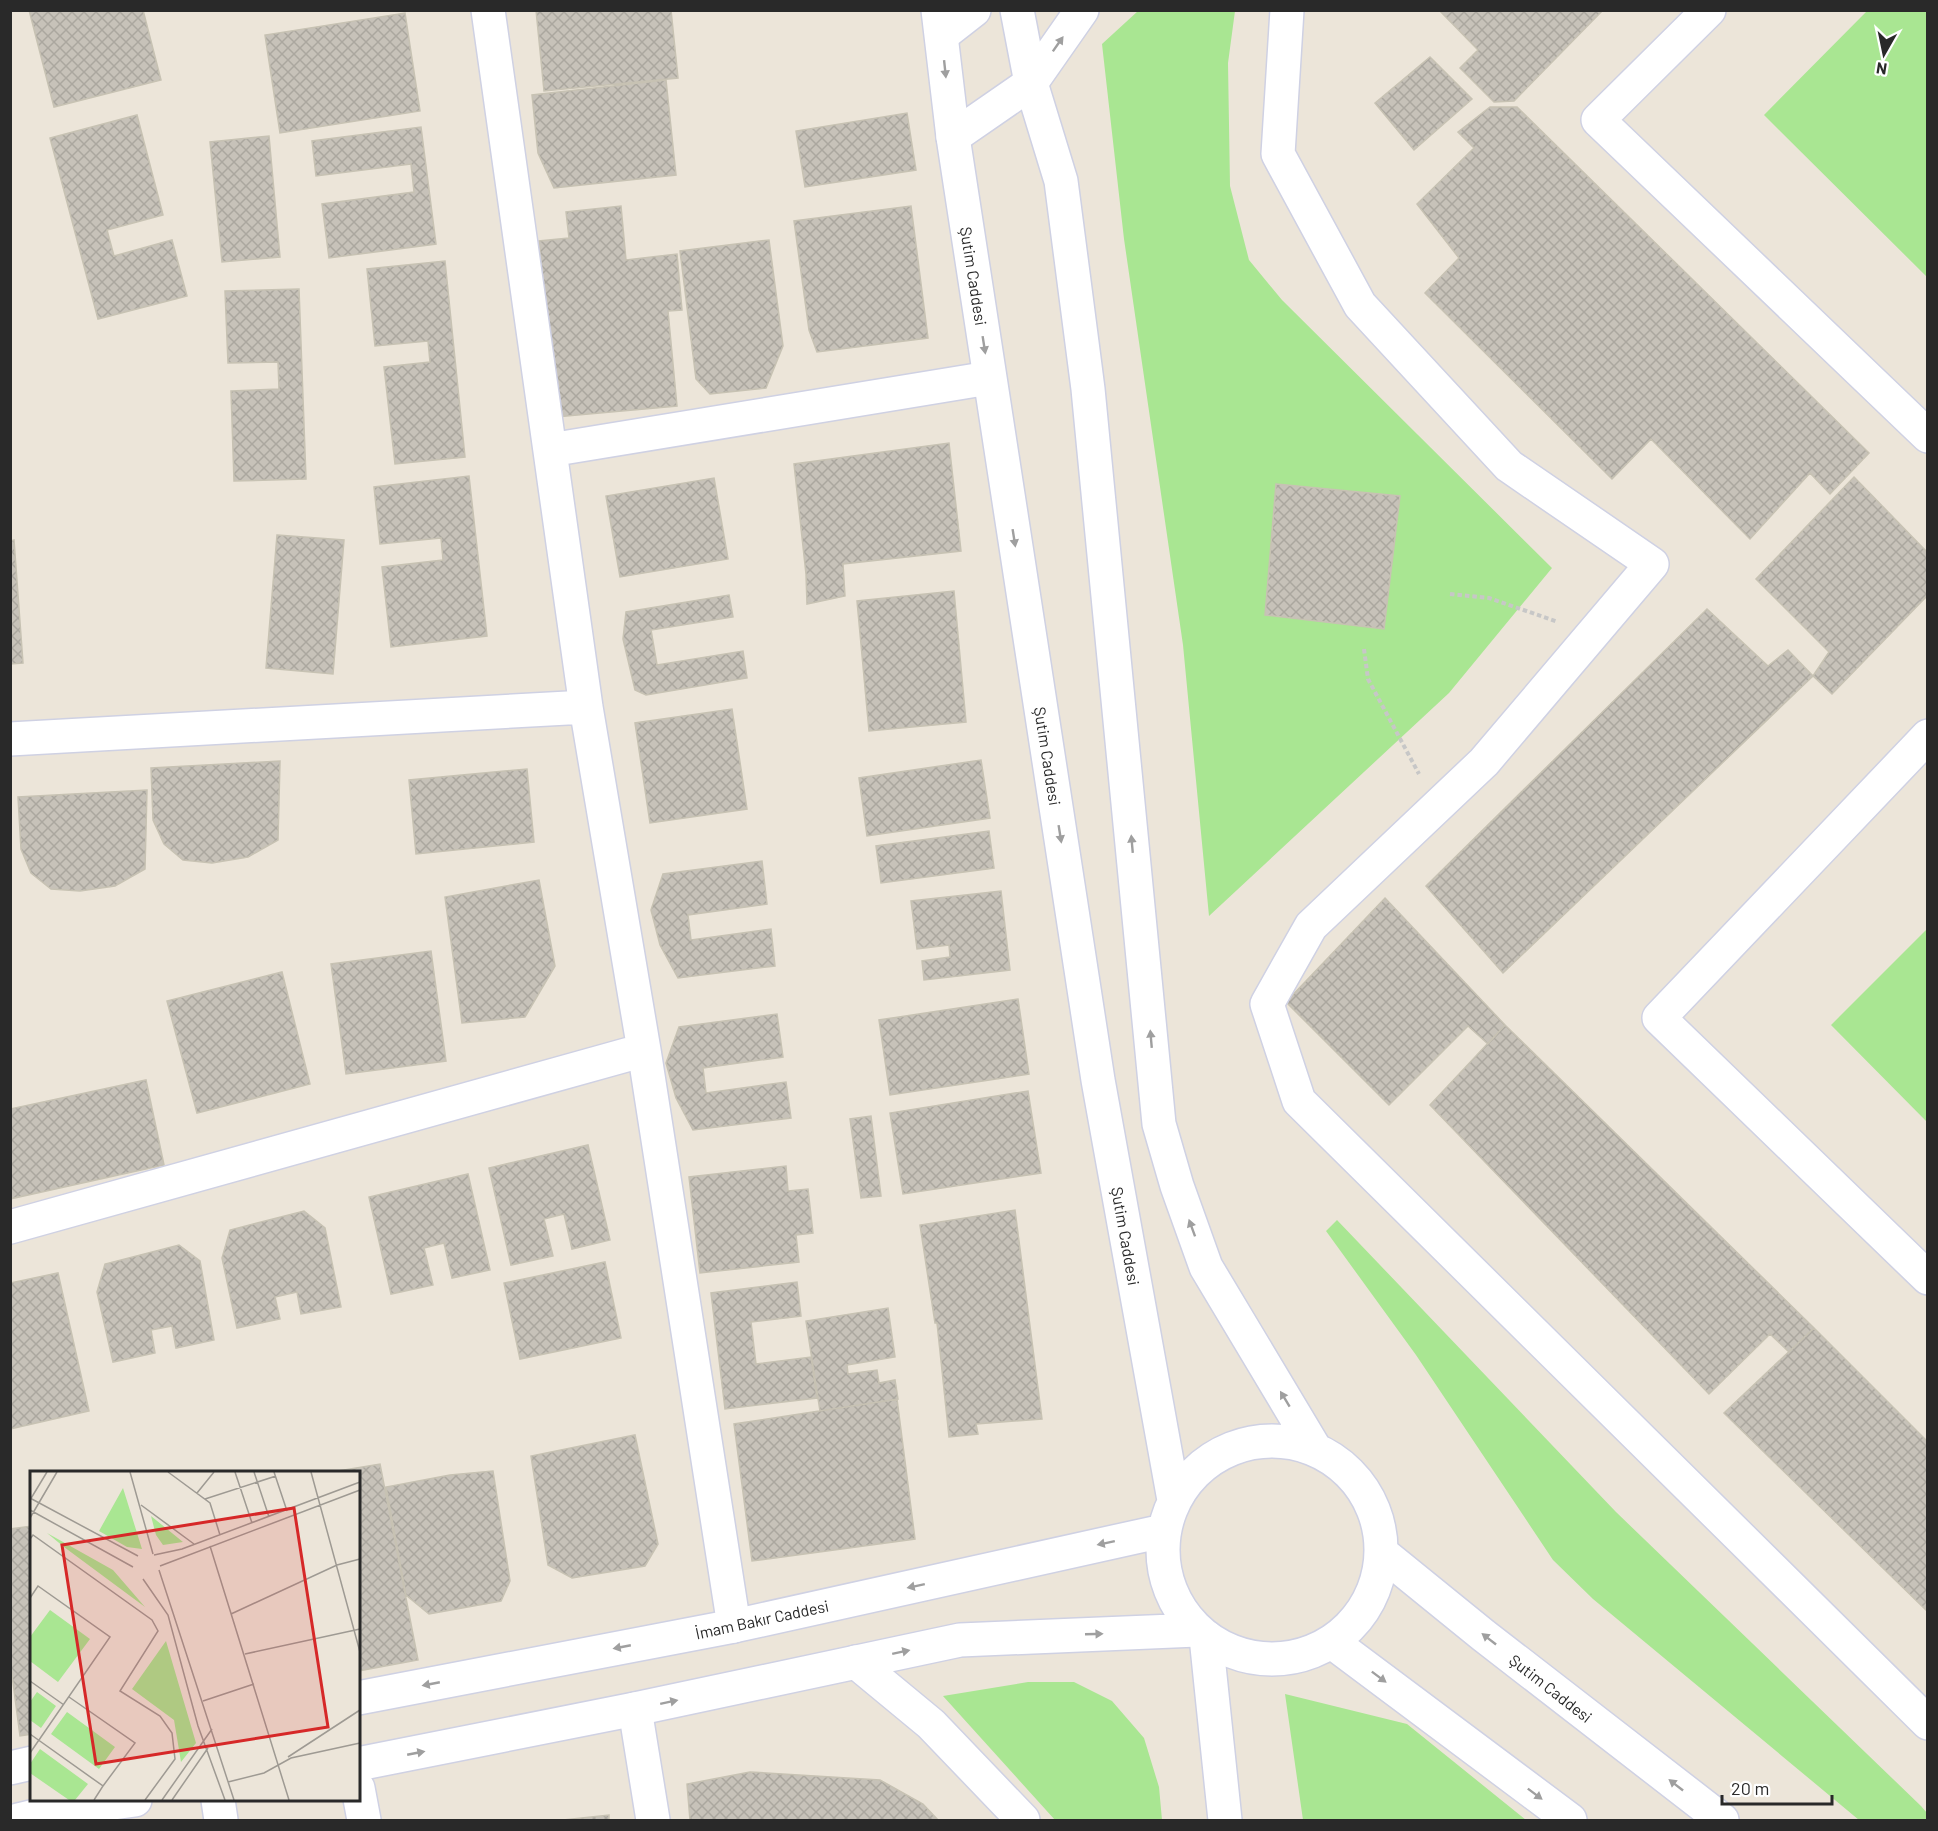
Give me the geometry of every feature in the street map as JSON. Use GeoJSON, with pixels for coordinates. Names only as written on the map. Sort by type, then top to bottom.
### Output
{"type":"FeatureCollection","features":[{"type":"Feature","properties":{"kind":"street"},"geometry":{"type":"LineString","coordinates":[[488,10],[586,707],[644,1050],[734,1626]]}},
{"type":"Feature","properties":{"kind":"street"},"geometry":{"type":"LineString","coordinates":[[940,23],[974,10]]}},
{"type":"Feature","properties":{"kind":"street"},"geometry":{"type":"LineString","coordinates":[[1017,10],[1031,83],[1061,181],[1088,389],[1159,1124],[1177,1186],[1206,1267],[1315,1449]]}},
{"type":"Feature","properties":{"kind":"street"},"geometry":{"type":"LineString","coordinates":[[953,137],[1031,83],[1082,10]]}},
{"type":"Feature","properties":{"kind":"street"},"geometry":{"type":"LineString","coordinates":[[1287,10],[1278,154],[1359,305],[1509,466],[1652,564],[1484,762],[1311,926],[1267,1004],[1299,1101],[1928,1724]]}},
{"type":"Feature","properties":{"kind":"street"},"geometry":{"type":"LineString","coordinates":[[1709,10],[1598,120],[1928,436]]}},
{"type":"Feature","properties":{"kind":"street","name":"Şutim Caddesi"},"geometry":{"type":"LineString","coordinates":[[940,23],[953,137],[1096,1068],[1174,1500]]}},
{"type":"Feature","properties":{"kind":"street"},"geometry":{"type":"LineString","coordinates":[[550,450],[989,378]]}},
{"type":"Feature","properties":{"kind":"street"},"geometry":{"type":"LineString","coordinates":[[10,739],[586,707]]}},
{"type":"Feature","properties":{"kind":"street"},"geometry":{"type":"LineString","coordinates":[[1928,736],[1659,1017],[1928,1278]]}},
{"type":"Feature","properties":{"kind":"street"},"geometry":{"type":"LineString","coordinates":[[10,1227],[644,1050]]}},
{"type":"Feature","properties":{"kind":"street"},"geometry":{"type":"LineString","coordinates":[[1283,1441],[1315,1449],[1343,1466],[1365,1491],[1378,1521],[1382,1553],[1376,1588],[1358,1618],[1332,1642],[1302,1655],[1268,1659],[1235,1653],[1201,1633],[1180,1609],[1168,1585],[1162,1558],[1164,1531],[1174,1500],[1193,1473],[1219,1454],[1250,1442],[1283,1441]]}},
{"type":"Feature","properties":{"kind":"street","name":"İmam Bakır Caddesi"},"geometry":{"type":"LineString","coordinates":[[360,1698],[734,1626],[1164,1531]]}},
{"type":"Feature","properties":{"kind":"street","name":"Şutim Caddesi"},"geometry":{"type":"LineString","coordinates":[[1382,1553],[1492,1642],[1722,1821]]}},
{"type":"Feature","properties":{"kind":"street"},"geometry":{"type":"LineString","coordinates":[[360,1764],[635,1709],[960,1640],[1201,1633]]}},
{"type":"Feature","properties":{"kind":"street"},"geometry":{"type":"LineString","coordinates":[[1201,1633],[1225,1821]]}},
{"type":"Feature","properties":{"kind":"street"},"geometry":{"type":"LineString","coordinates":[[1332,1642],[1570,1821]]}},
{"type":"Feature","properties":{"kind":"street"},"geometry":{"type":"LineString","coordinates":[[856,1662],[931,1724],[1023,1821]]}},
{"type":"Feature","properties":{"kind":"street"},"geometry":{"type":"LineString","coordinates":[[635,1709],[653,1821]]}},
{"type":"Feature","properties":{"kind":"street"},"geometry":{"type":"LineString","coordinates":[[10,1768],[30,1763]]}},
{"type":"Feature","properties":{"kind":"street"},"geometry":{"type":"LineString","coordinates":[[360,1799],[364,1821]]}},
{"type":"Feature","properties":{"kind":"street"},"geometry":{"type":"LineString","coordinates":[[18,1821],[57,1816],[130,1801]]}},
{"type":"Feature","properties":{"kind":"street"},"geometry":{"type":"LineString","coordinates":[[218,1801],[221,1821]]}},
{"type":"Feature","properties":{"kind":"path"},"geometry":{"type":"LineString","coordinates":[[1450,594],[1489,598],[1593,634]]}},
{"type":"Feature","properties":{"kind":"path"},"geometry":{"type":"LineString","coordinates":[[1364,648],[1368,679],[1437,807]]}},
{"type":"Feature","properties":{"kind":"green space"},"geometry":{"type":"Polygon","coordinates":[[[1138,11],[1235,11],[1228,63],[1230,186],[1249,260],[1282,300],[1552,568],[1449,693],[1209,916],[1183,645],[1124,239],[1102,44],[1138,11]]]}},
{"type":"Feature","properties":{"kind":"green space"},"geometry":{"type":"Polygon","coordinates":[[[1867,11],[1927,11],[1927,277],[1764,115],[1867,11]]]}},
{"type":"Feature","properties":{"kind":"green space"},"geometry":{"type":"Polygon","coordinates":[[[1927,929],[1927,1122],[1831,1025],[1927,929]]]}},
{"type":"Feature","properties":{"kind":"green space"},"geometry":{"type":"Polygon","coordinates":[[[1337,1220],[1616,1512],[1921,1806],[1927,1813],[1927,1820],[1859,1820],[1593,1599],[1553,1560],[1416,1355],[1326,1231],[1337,1220]]]}},
{"type":"Feature","properties":{"kind":"green space"},"geometry":{"type":"Polygon","coordinates":[[[1028,1682],[1074,1682],[1112,1701],[1144,1738],[1159,1787],[1162,1820],[1055,1820],[943,1696],[1028,1682]]]}},
{"type":"Feature","properties":{"kind":"green space"},"geometry":{"type":"Polygon","coordinates":[[[1285,1694],[1407,1724],[1526,1820],[1303,1820],[1285,1694]]]}},
{"type":"Feature","properties":{"kind":"building"},"geometry":{"type":"Polygon","coordinates":[[[29,10],[143,10],[161,80],[54,107],[29,10]]]}},
{"type":"Feature","properties":{"kind":"building"},"geometry":{"type":"Polygon","coordinates":[[[536,10],[671,10],[678,78],[544,91],[536,10]]]}},
{"type":"Feature","properties":{"kind":"building"},"geometry":{"type":"Polygon","coordinates":[[[1439,10],[1603,10],[1514,101],[1494,102],[1460,68],[1478,50],[1439,10]]]}},
{"type":"Feature","properties":{"kind":"building"},"geometry":{"type":"Polygon","coordinates":[[[405,13],[420,111],[280,133],[265,35],[405,13]]]}},
{"type":"Feature","properties":{"kind":"building"},"geometry":{"type":"Polygon","coordinates":[[[1430,57],[1472,99],[1414,150],[1375,103],[1430,57]]]}},
{"type":"Feature","properties":{"kind":"building"},"geometry":{"type":"Polygon","coordinates":[[[666,80],[676,175],[554,188],[538,153],[532,95],[666,80]]]}},
{"type":"Feature","properties":{"kind":"building"},"geometry":{"type":"Polygon","coordinates":[[[1490,107],[1517,107],[1869,453],[1830,494],[1810,473],[1750,539],[1651,439],[1612,479],[1425,293],[1459,258],[1417,204],[1474,148],[1458,132],[1490,107]]]}},
{"type":"Feature","properties":{"kind":"building"},"geometry":{"type":"Polygon","coordinates":[[[907,113],[916,170],[805,187],[796,131],[907,113]]]}},
{"type":"Feature","properties":{"kind":"building"},"geometry":{"type":"Polygon","coordinates":[[[137,115],[163,215],[107,230],[114,256],[172,240],[187,296],[98,319],[50,138],[137,115]]]}},
{"type":"Feature","properties":{"kind":"building"},"geometry":{"type":"Polygon","coordinates":[[[421,127],[436,244],[329,258],[322,204],[414,192],[411,164],[316,176],[312,141],[421,127]]]}},
{"type":"Feature","properties":{"kind":"building"},"geometry":{"type":"Polygon","coordinates":[[[269,136],[280,257],[222,262],[210,142],[269,136]]]}},
{"type":"Feature","properties":{"kind":"building"},"geometry":{"type":"Polygon","coordinates":[[[621,206],[626,260],[677,254],[682,310],[668,311],[677,406],[556,417],[539,241],[569,238],[566,212],[621,206]]]}},
{"type":"Feature","properties":{"kind":"building"},"geometry":{"type":"Polygon","coordinates":[[[911,206],[928,338],[817,352],[809,330],[794,221],[911,206]]]}},
{"type":"Feature","properties":{"kind":"building"},"geometry":{"type":"Polygon","coordinates":[[[769,240],[783,346],[766,388],[710,394],[696,379],[680,251],[769,240]]]}},
{"type":"Feature","properties":{"kind":"building"},"geometry":{"type":"Polygon","coordinates":[[[445,261],[465,457],[395,464],[384,367],[430,362],[428,341],[375,346],[367,269],[445,261]]]}},
{"type":"Feature","properties":{"kind":"building"},"geometry":{"type":"Polygon","coordinates":[[[299,289],[306,479],[234,481],[231,391],[279,389],[278,362],[228,363],[225,291],[299,289]]]}},
{"type":"Feature","properties":{"kind":"building"},"geometry":{"type":"Polygon","coordinates":[[[949,443],[961,551],[843,564],[845,596],[807,604],[794,464],[949,443]]]}},
{"type":"Feature","properties":{"kind":"building"},"geometry":{"type":"Polygon","coordinates":[[[469,476],[487,636],[391,647],[382,567],[443,560],[441,538],[380,544],[374,487],[469,476]]]}},
{"type":"Feature","properties":{"kind":"building"},"geometry":{"type":"Polygon","coordinates":[[[1854,477],[1928,553],[1928,595],[1832,694],[1813,676],[1829,652],[1756,579],[1854,477]]]}},
{"type":"Feature","properties":{"kind":"building"},"geometry":{"type":"Polygon","coordinates":[[[714,478],[728,559],[620,577],[606,496],[714,478]]]}},
{"type":"Feature","properties":{"kind":"building"},"geometry":{"type":"Polygon","coordinates":[[[1276,484],[1400,496],[1384,629],[1265,615],[1276,484]]]}},
{"type":"Feature","properties":{"kind":"building"},"geometry":{"type":"Polygon","coordinates":[[[277,535],[344,540],[333,674],[266,668],[277,535]]]}},
{"type":"Feature","properties":{"kind":"building"},"geometry":{"type":"Polygon","coordinates":[[[14,540],[23,663],[10,664],[10,541],[14,540]]]}},
{"type":"Feature","properties":{"kind":"building"},"geometry":{"type":"Polygon","coordinates":[[[954,591],[966,722],[869,731],[857,601],[954,591]]]}},
{"type":"Feature","properties":{"kind":"building"},"geometry":{"type":"Polygon","coordinates":[[[729,595],[733,617],[651,630],[657,665],[743,651],[747,678],[646,695],[635,690],[623,639],[626,612],[729,595]]]}},
{"type":"Feature","properties":{"kind":"building"},"geometry":{"type":"Polygon","coordinates":[[[1707,609],[1768,666],[1788,650],[1813,676],[1503,973],[1426,886],[1707,609]]]}},
{"type":"Feature","properties":{"kind":"building"},"geometry":{"type":"Polygon","coordinates":[[[732,709],[747,809],[650,823],[635,723],[732,709]]]}},
{"type":"Feature","properties":{"kind":"building"},"geometry":{"type":"Polygon","coordinates":[[[981,760],[990,818],[867,836],[859,778],[981,760]]]}},
{"type":"Feature","properties":{"kind":"building"},"geometry":{"type":"Polygon","coordinates":[[[280,761],[278,840],[248,857],[212,863],[183,860],[164,844],[153,820],[151,768],[280,761]]]}},
{"type":"Feature","properties":{"kind":"building"},"geometry":{"type":"Polygon","coordinates":[[[527,769],[534,842],[416,854],[409,780],[527,769]]]}},
{"type":"Feature","properties":{"kind":"building"},"geometry":{"type":"Polygon","coordinates":[[[147,790],[145,869],[115,886],[80,891],[51,889],[31,873],[21,849],[18,797],[147,790]]]}},
{"type":"Feature","properties":{"kind":"building"},"geometry":{"type":"Polygon","coordinates":[[[989,831],[994,868],[881,883],[876,846],[989,831]]]}},
{"type":"Feature","properties":{"kind":"building"},"geometry":{"type":"Polygon","coordinates":[[[762,861],[767,904],[688,915],[691,940],[771,929],[775,966],[678,978],[660,945],[651,910],[663,874],[762,861]]]}},
{"type":"Feature","properties":{"kind":"building"},"geometry":{"type":"Polygon","coordinates":[[[539,880],[555,966],[525,1017],[462,1023],[445,897],[539,880]]]}},
{"type":"Feature","properties":{"kind":"building"},"geometry":{"type":"Polygon","coordinates":[[[1001,891],[1010,970],[924,980],[922,961],[950,957],[949,945],[917,949],[911,901],[1001,891]]]}},
{"type":"Feature","properties":{"kind":"building"},"geometry":{"type":"Polygon","coordinates":[[[1385,898],[1505,1025],[1488,1044],[1468,1026],[1389,1105],[1286,1002],[1385,898]]]}},
{"type":"Feature","properties":{"kind":"building"},"geometry":{"type":"Polygon","coordinates":[[[431,951],[446,1061],[346,1074],[331,964],[431,951]]]}},
{"type":"Feature","properties":{"kind":"building"},"geometry":{"type":"Polygon","coordinates":[[[282,972],[310,1084],[197,1113],[167,1001],[282,972]]]}},
{"type":"Feature","properties":{"kind":"building"},"geometry":{"type":"Polygon","coordinates":[[[1018,999],[1029,1074],[890,1095],[879,1020],[1018,999]]]}},
{"type":"Feature","properties":{"kind":"building"},"geometry":{"type":"Polygon","coordinates":[[[777,1014],[783,1057],[703,1068],[706,1093],[786,1082],[791,1118],[693,1130],[676,1098],[666,1063],[679,1027],[777,1014]]]}},
{"type":"Feature","properties":{"kind":"building"},"geometry":{"type":"Polygon","coordinates":[[[1505,1025],[1814,1328],[1789,1352],[1770,1334],[1709,1394],[1430,1105],[1505,1025]]]}},
{"type":"Feature","properties":{"kind":"building"},"geometry":{"type":"Polygon","coordinates":[[[146,1080],[164,1165],[10,1199],[10,1109],[146,1080]]]}},
{"type":"Feature","properties":{"kind":"building"},"geometry":{"type":"Polygon","coordinates":[[[1028,1091],[1041,1173],[903,1194],[890,1113],[1028,1091]]]}},
{"type":"Feature","properties":{"kind":"building"},"geometry":{"type":"Polygon","coordinates":[[[871,1116],[881,1196],[861,1198],[850,1119],[871,1116]]]}},
{"type":"Feature","properties":{"kind":"building"},"geometry":{"type":"Polygon","coordinates":[[[588,1145],[610,1240],[572,1249],[564,1214],[544,1219],[553,1256],[511,1265],[489,1168],[588,1145]]]}},
{"type":"Feature","properties":{"kind":"building"},"geometry":{"type":"Polygon","coordinates":[[[786,1166],[788,1191],[808,1189],[813,1233],[796,1235],[799,1262],[700,1273],[689,1177],[786,1166]]]}},
{"type":"Feature","properties":{"kind":"building"},"geometry":{"type":"Polygon","coordinates":[[[468,1174],[490,1270],[452,1278],[444,1243],[424,1248],[433,1285],[391,1294],[369,1197],[468,1174]]]}},
{"type":"Feature","properties":{"kind":"building"},"geometry":{"type":"Polygon","coordinates":[[[1015,1210],[1042,1419],[976,1424],[978,1434],[949,1437],[937,1323],[935,1323],[920,1225],[1015,1210]]]}},
{"type":"Feature","properties":{"kind":"building"},"geometry":{"type":"Polygon","coordinates":[[[304,1211],[325,1228],[341,1307],[301,1314],[297,1292],[275,1297],[280,1319],[237,1328],[222,1258],[230,1230],[304,1211]]]}},
{"type":"Feature","properties":{"kind":"building"},"geometry":{"type":"Polygon","coordinates":[[[179,1245],[200,1261],[214,1340],[176,1348],[172,1326],[151,1330],[155,1353],[113,1362],[97,1292],[105,1264],[179,1245]]]}},
{"type":"Feature","properties":{"kind":"building"},"geometry":{"type":"Polygon","coordinates":[[[605,1262],[621,1338],[520,1359],[504,1283],[605,1262]]]}},
{"type":"Feature","properties":{"kind":"building"},"geometry":{"type":"Polygon","coordinates":[[[58,1273],[89,1411],[10,1429],[10,1283],[58,1273]]]}},
{"type":"Feature","properties":{"kind":"building"},"geometry":{"type":"Polygon","coordinates":[[[797,1282],[801,1316],[751,1322],[756,1364],[811,1357],[817,1398],[725,1409],[711,1293],[797,1282]]]}},
{"type":"Feature","properties":{"kind":"building"},"geometry":{"type":"Polygon","coordinates":[[[888,1308],[895,1357],[847,1365],[848,1374],[877,1370],[879,1383],[895,1380],[898,1399],[820,1411],[806,1321],[888,1308]]]}},
{"type":"Feature","properties":{"kind":"building"},"geometry":{"type":"Polygon","coordinates":[[[1814,1328],[1928,1442],[1928,1612],[1724,1413],[1814,1328]]]}},
{"type":"Feature","properties":{"kind":"building"},"geometry":{"type":"Polygon","coordinates":[[[897,1399],[915,1539],[752,1561],[734,1424],[897,1399]]]}},
{"type":"Feature","properties":{"kind":"building"},"geometry":{"type":"Polygon","coordinates":[[[635,1435],[658,1544],[645,1566],[572,1578],[548,1565],[531,1456],[635,1435]]]}},
{"type":"Feature","properties":{"kind":"building"},"geometry":{"type":"Polygon","coordinates":[[[380,1464],[418,1660],[360,1671],[360,1471],[338,1471],[380,1464]]]}},
{"type":"Feature","properties":{"kind":"building"},"geometry":{"type":"Polygon","coordinates":[[[493,1471],[510,1581],[501,1601],[429,1614],[406,1595],[386,1487],[450,1475],[493,1471]]]}},
{"type":"Feature","properties":{"kind":"building"},"geometry":{"type":"Polygon","coordinates":[[[30,1526],[30,1734],[20,1736],[10,1660],[10,1529],[30,1526]]]}},
{"type":"Feature","properties":{"kind":"building"},"geometry":{"type":"Polygon","coordinates":[[[750,1772],[880,1780],[923,1804],[938,1820],[690,1820],[687,1784],[750,1772]]]}},
{"type":"Feature","properties":{"kind":"building"},"geometry":{"type":"Polygon","coordinates":[[[609,1815],[609,1820],[563,1820],[609,1815]]]}}]}
